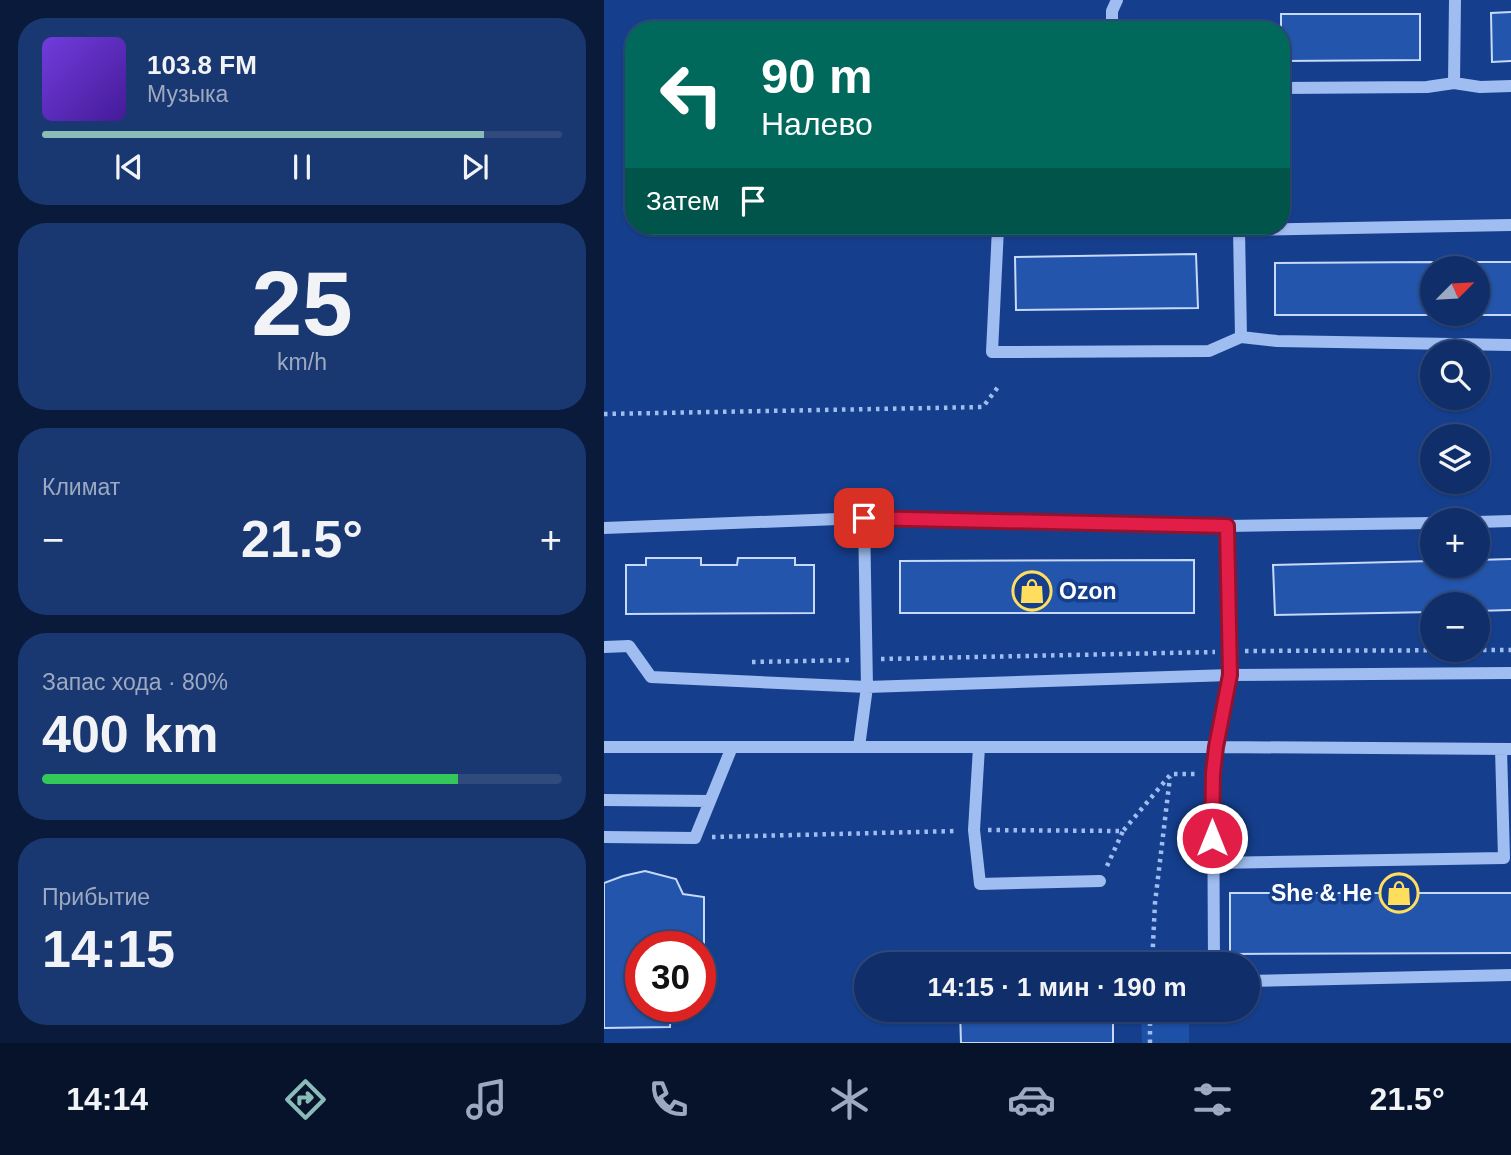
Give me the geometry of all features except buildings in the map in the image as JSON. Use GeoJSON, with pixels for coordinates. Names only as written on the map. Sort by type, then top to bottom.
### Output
{"type":"FeatureCollection","features":[{"type":"Feature","properties":{"kind":"street"},"geometry":{"type":"LineString","coordinates":[[1112,21],[1112,11],[1117,0]]}},
{"type":"Feature","properties":{"kind":"street"},"geometry":{"type":"LineString","coordinates":[[1454,83],[1455,0]]}},
{"type":"Feature","properties":{"kind":"street"},"geometry":{"type":"LineString","coordinates":[[1290,88],[1427,87],[1454,83],[1480,87],[1511,86]]}},
{"type":"Feature","properties":{"kind":"street"},"geometry":{"type":"LineString","coordinates":[[1290,229],[1511,225]]}},
{"type":"Feature","properties":{"kind":"street"},"geometry":{"type":"LineString","coordinates":[[998,235],[992,352],[1209,351],[1241,337],[1277,341],[1511,345]]}},
{"type":"Feature","properties":{"kind":"street"},"geometry":{"type":"LineString","coordinates":[[1239,235],[1241,337]]}},
{"type":"Feature","properties":{"kind":"street"},"geometry":{"type":"LineString","coordinates":[[859,747],[868,687],[864,518]]}},
{"type":"Feature","properties":{"kind":"street"},"geometry":{"type":"LineString","coordinates":[[604,528],[864,518],[1227,526],[1420,523]]}},
{"type":"Feature","properties":{"kind":"street"},"geometry":{"type":"LineString","coordinates":[[1490,522],[1511,521]]}},
{"type":"Feature","properties":{"kind":"street"},"geometry":{"type":"LineString","coordinates":[[1214,952],[1213,773],[1230,675],[1227,526]]}},
{"type":"Feature","properties":{"kind":"street"},"geometry":{"type":"LineString","coordinates":[[604,647],[629,646],[651,677],[868,687],[1230,675],[1511,673]]}},
{"type":"Feature","properties":{"kind":"street"},"geometry":{"type":"LineString","coordinates":[[604,747],[1506,749],[1504,858],[1213,863]]}},
{"type":"Feature","properties":{"kind":"street"},"geometry":{"type":"LineString","coordinates":[[604,837],[695,838],[732,747]]}},
{"type":"Feature","properties":{"kind":"street"},"geometry":{"type":"LineString","coordinates":[[979,747],[974,830],[980,884],[1100,881]]}},
{"type":"Feature","properties":{"kind":"street"},"geometry":{"type":"LineString","coordinates":[[604,800],[710,801]]}},
{"type":"Feature","properties":{"kind":"street"},"geometry":{"type":"LineString","coordinates":[[1260,981],[1511,975]]}},
{"type":"Feature","properties":{"kind":"path"},"geometry":{"type":"LineString","coordinates":[[604,414],[983,407],[998,387]]}},
{"type":"Feature","properties":{"kind":"path"},"geometry":{"type":"LineString","coordinates":[[748,662],[1230,651],[1511,650]]}},
{"type":"Feature","properties":{"kind":"path"},"geometry":{"type":"LineString","coordinates":[[1153,952],[1155,903],[1171,774]]}},
{"type":"Feature","properties":{"kind":"path"},"geometry":{"type":"LineString","coordinates":[[1100,881],[1123,831]]}},
{"type":"Feature","properties":{"kind":"path"},"geometry":{"type":"LineString","coordinates":[[1150,1043],[1151,1022]]}},
{"type":"Feature","properties":{"kind":"shaded area"},"geometry":{"type":"Polygon","coordinates":[[[1141,1022],[1189,1022],[1189,1043],[1142,1043],[1141,1022]]]}},
{"type":"Feature","properties":{"kind":"place","name":"Ozon"},"geometry":{"type":"Point","coordinates":[1032,591]}},
{"type":"Feature","properties":{"kind":"place","name":"She & He"},"geometry":{"type":"Point","coordinates":[1399,893]}},
{"type":"Feature","properties":{"kind":"route"},"geometry":{"type":"LineString","coordinates":[[864,518],[1227,526],[1230,675],[1213,773],[1212,838]]}}]}
